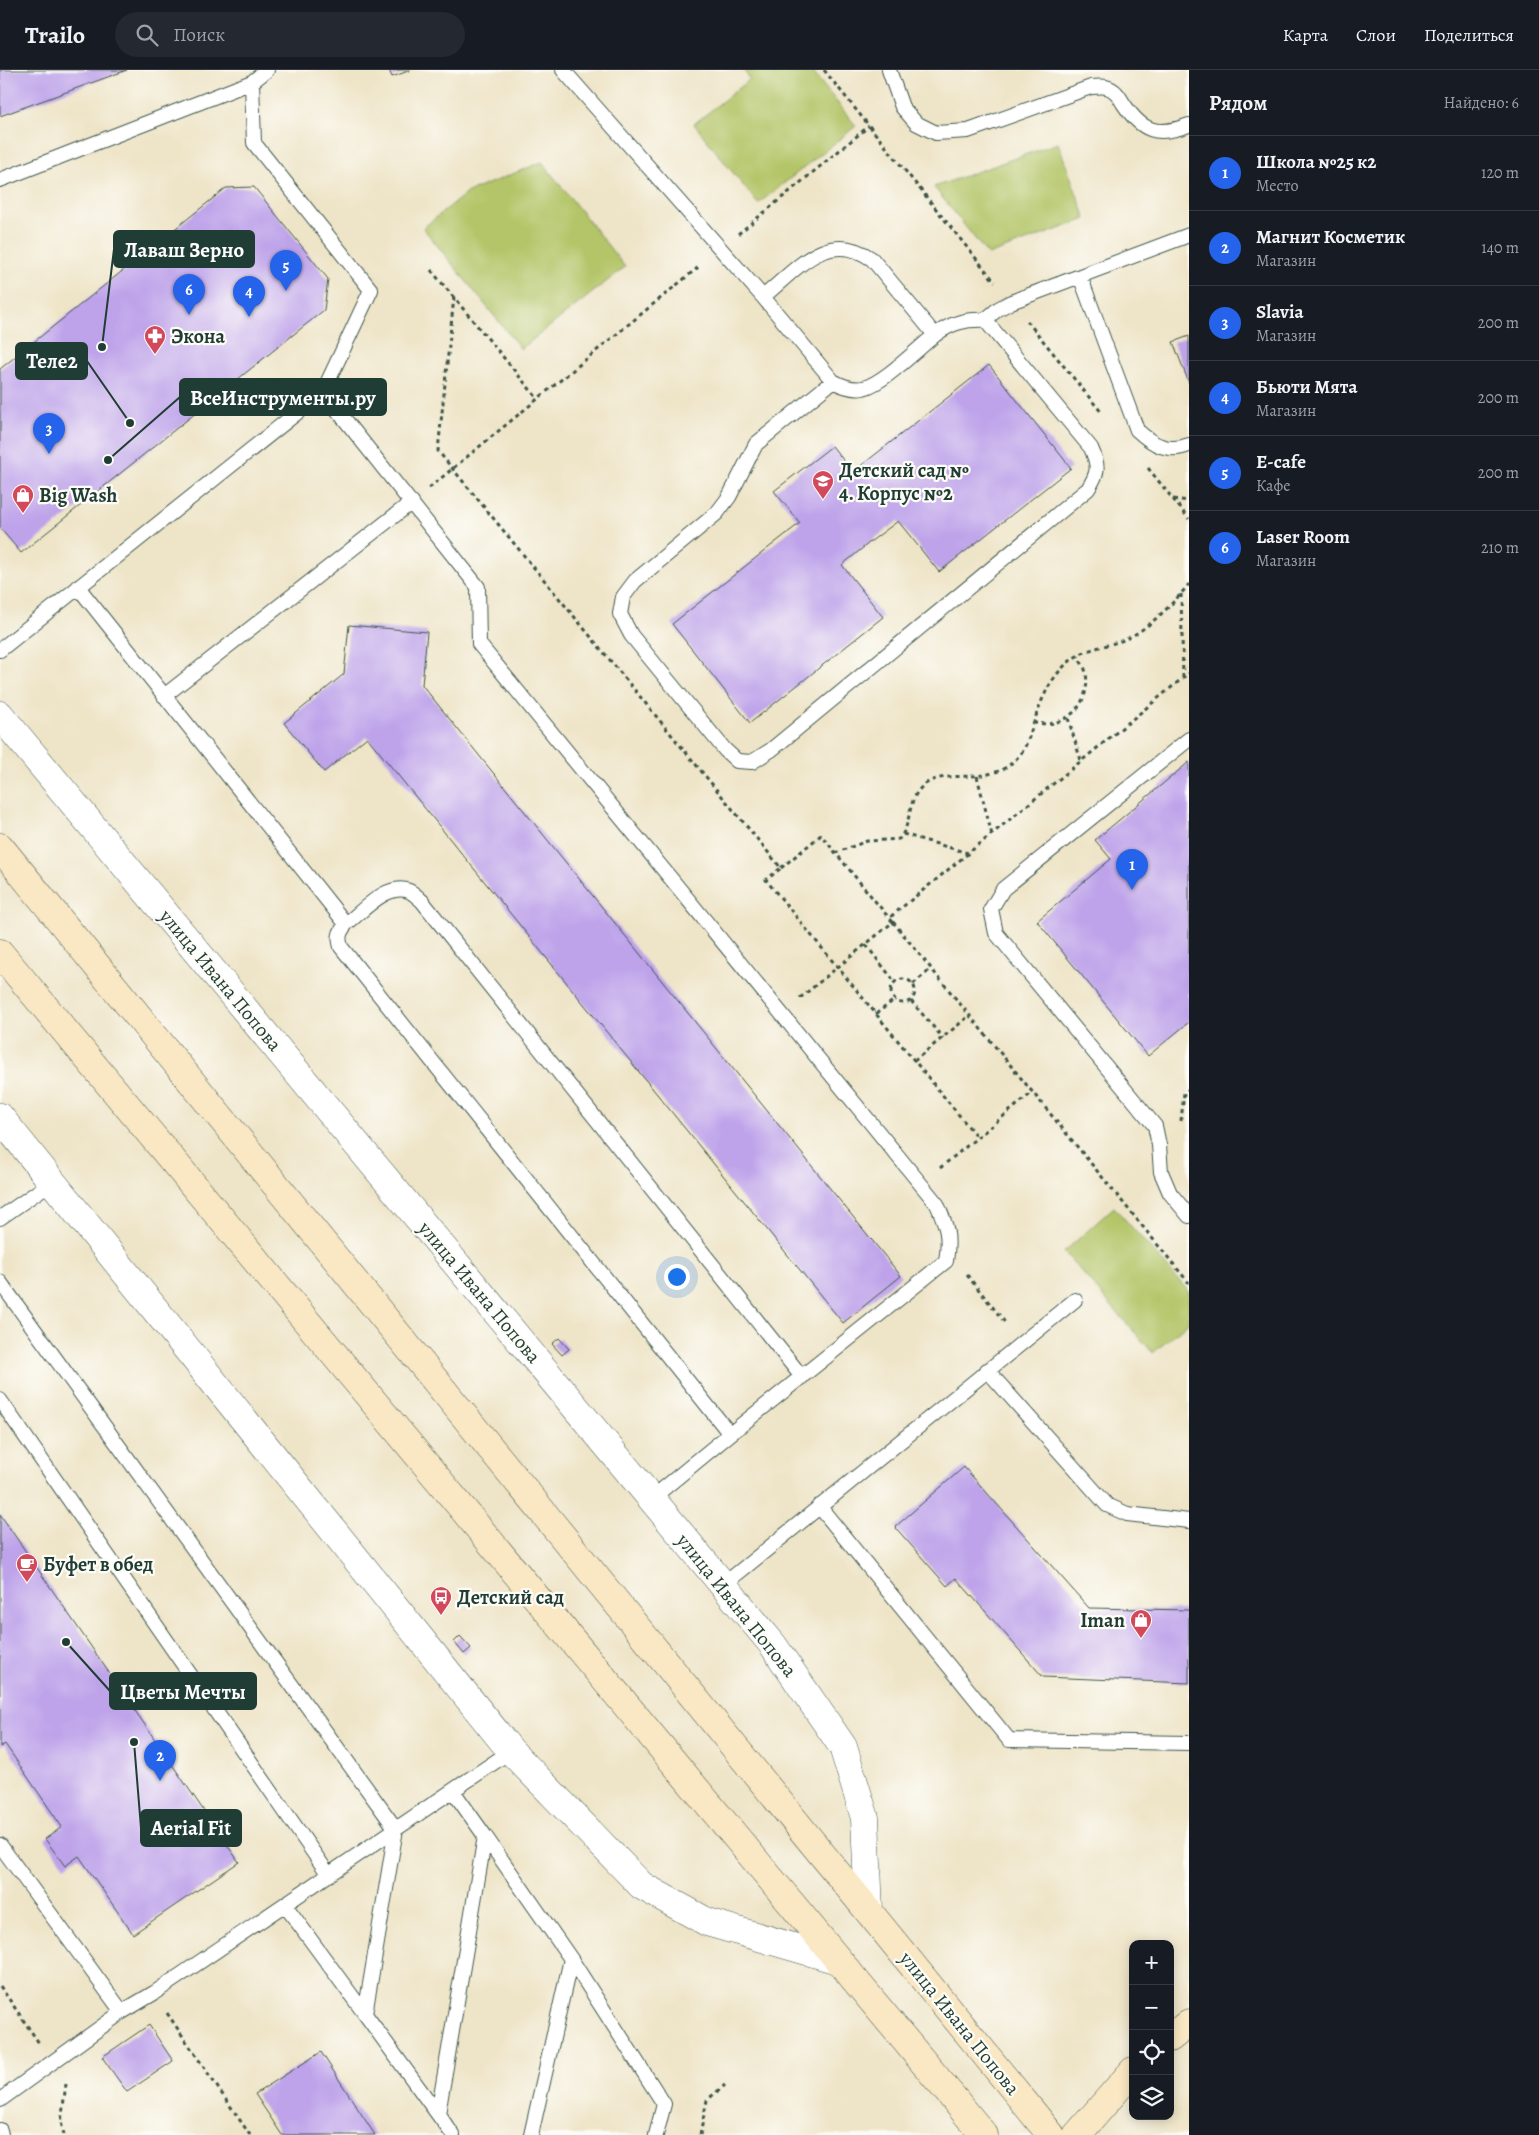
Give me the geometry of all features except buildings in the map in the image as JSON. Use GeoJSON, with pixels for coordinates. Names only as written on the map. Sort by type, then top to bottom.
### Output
{"type":"FeatureCollection","features":[{"type":"Feature","properties":{"kind":"main road","name":"улица Ивана Попова"},"geometry":{"type":"LineString","coordinates":[[0,847],[1051,2135]]}},
{"type":"Feature","properties":{"kind":"main road"},"geometry":{"type":"LineString","coordinates":[[0,954],[984,2135]]}},
{"type":"Feature","properties":{"kind":"main road"},"geometry":{"type":"LineString","coordinates":[[1174,2035],[1189,2023]]}},
{"type":"Feature","properties":{"kind":"main road"},"geometry":{"type":"LineString","coordinates":[[1077,2135],[1130,2075]]}},
{"type":"Feature","properties":{"kind":"street","name":"улица Ивана Попова"},"geometry":{"type":"LineString","coordinates":[[0,714],[774,1645],[843,1747],[866,1818],[868,1912]]}},
{"type":"Feature","properties":{"kind":"street"},"geometry":{"type":"LineString","coordinates":[[0,1117],[511,1751],[642,1886],[707,1922],[838,1960]]}},
{"type":"Feature","properties":{"kind":"lane"},"geometry":{"type":"LineString","coordinates":[[0,180],[252,82],[267,70]]}},
{"type":"Feature","properties":{"kind":"lane"},"geometry":{"type":"LineString","coordinates":[[563,70],[721,248],[833,381],[847,388],[862,388],[877,382],[935,335],[956,323],[985,320],[998,309],[1011,302],[1189,236]]}},
{"type":"Feature","properties":{"kind":"lane"},"geometry":{"type":"LineString","coordinates":[[889,70],[902,107],[916,123],[936,133],[968,131],[1091,87],[1107,87],[1117,93],[1135,120],[1148,129],[1171,132],[1189,125]]}},
{"type":"Feature","properties":{"kind":"lane"},"geometry":{"type":"LineString","coordinates":[[0,650],[323,392],[372,290],[254,144],[252,82]]}},
{"type":"Feature","properties":{"kind":"lane"},"geometry":{"type":"LineString","coordinates":[[763,297],[818,252],[832,247],[849,247],[862,251],[872,259],[935,335]]}},
{"type":"Feature","properties":{"kind":"lane"},"geometry":{"type":"LineString","coordinates":[[1080,276],[1137,430],[1151,443],[1164,448],[1182,448],[1189,445]]}},
{"type":"Feature","properties":{"kind":"lane"},"geometry":{"type":"LineString","coordinates":[[833,381],[756,444],[729,497],[718,514],[635,581],[623,597],[620,614],[631,635],[725,750],[737,761],[752,762],[771,750],[1088,490],[1096,477],[1097,462],[1090,448],[985,320]]}},
{"type":"Feature","properties":{"kind":"lane"},"geometry":{"type":"LineString","coordinates":[[323,392],[478,587],[479,644],[937,1204],[947,1228],[948,1252],[946,1261],[651,1498]]}},
{"type":"Feature","properties":{"kind":"lane"},"geometry":{"type":"LineString","coordinates":[[164,696],[412,502]]}},
{"type":"Feature","properties":{"kind":"lane"},"geometry":{"type":"LineString","coordinates":[[78,588],[346,924]]}},
{"type":"Feature","properties":{"kind":"lane"},"geometry":{"type":"LineString","coordinates":[[1189,739],[1003,889],[991,909],[996,932],[1155,1126],[1159,1145],[1161,1172],[1170,1193],[1189,1216]]}},
{"type":"Feature","properties":{"kind":"lane"},"geometry":{"type":"LineString","coordinates":[[730,1434],[341,947],[338,939],[340,932],[346,924],[388,892],[398,889],[410,892],[422,901],[802,1377]]}},
{"type":"Feature","properties":{"kind":"lane"},"geometry":{"type":"LineString","coordinates":[[0,1218],[52,1182]]}},
{"type":"Feature","properties":{"kind":"lane"},"geometry":{"type":"LineString","coordinates":[[0,1282],[396,1829],[365,2014]]}},
{"type":"Feature","properties":{"kind":"lane"},"geometry":{"type":"LineString","coordinates":[[723,1585],[1075,1300]]}},
{"type":"Feature","properties":{"kind":"lane"},"geometry":{"type":"LineString","coordinates":[[987,1370],[1107,1505],[1127,1514],[1189,1521]]}},
{"type":"Feature","properties":{"kind":"lane"},"geometry":{"type":"LineString","coordinates":[[0,1400],[329,1874]]}},
{"type":"Feature","properties":{"kind":"lane"},"geometry":{"type":"LineString","coordinates":[[819,1506],[1009,1740],[1189,1743]]}},
{"type":"Feature","properties":{"kind":"lane"},"geometry":{"type":"LineString","coordinates":[[0,2100],[122,2012],[154,1993],[511,1751]]}},
{"type":"Feature","properties":{"kind":"lane"},"geometry":{"type":"LineString","coordinates":[[452,1791],[571,1960],[664,2104],[656,2135]]}},
{"type":"Feature","properties":{"kind":"lane"},"geometry":{"type":"LineString","coordinates":[[438,2114],[485,1836]]}},
{"type":"Feature","properties":{"kind":"lane"},"geometry":{"type":"LineString","coordinates":[[0,1845],[122,2012]]}},
{"type":"Feature","properties":{"kind":"lane"},"geometry":{"type":"LineString","coordinates":[[285,1904],[453,2135]]}},
{"type":"Feature","properties":{"kind":"lane"},"geometry":{"type":"LineString","coordinates":[[531,2135],[571,1960]]}},
{"type":"Feature","properties":{"kind":"lane"},"geometry":{"type":"LineString","coordinates":[[0,2130],[1,2135]]}},
{"type":"Feature","properties":{"kind":"path"},"geometry":{"type":"LineString","coordinates":[[412,502],[869,126]]}},
{"type":"Feature","properties":{"kind":"path"},"geometry":{"type":"LineString","coordinates":[[431,270],[538,399]]}},
{"type":"Feature","properties":{"kind":"path"},"geometry":{"type":"LineString","coordinates":[[454,297],[438,451],[781,868]]}},
{"type":"Feature","properties":{"kind":"path"},"geometry":{"type":"LineString","coordinates":[[1172,499],[1189,502]]}},
{"type":"Feature","properties":{"kind":"path"},"geometry":{"type":"LineString","coordinates":[[835,853],[867,841],[899,839],[903,834],[912,798],[924,785],[938,778],[977,776],[998,772],[1015,761],[1026,747],[1033,723],[1052,681],[1062,668],[1088,649],[1129,638],[1165,610],[1189,584]]}},
{"type":"Feature","properties":{"kind":"path"},"geometry":{"type":"LineString","coordinates":[[1181,594],[1183,677]]}},
{"type":"Feature","properties":{"kind":"path"},"geometry":{"type":"LineString","coordinates":[[1033,723],[1051,724],[1068,718],[1080,706],[1087,689],[1086,672],[1078,656]]}},
{"type":"Feature","properties":{"kind":"path"},"geometry":{"type":"LineString","coordinates":[[890,918],[1189,672]]}},
{"type":"Feature","properties":{"kind":"path"},"geometry":{"type":"LineString","coordinates":[[1068,718],[1081,761]]}},
{"type":"Feature","properties":{"kind":"path"},"geometry":{"type":"LineString","coordinates":[[977,776],[992,835]]}},
{"type":"Feature","properties":{"kind":"path"},"geometry":{"type":"LineString","coordinates":[[903,834],[968,853]]}},
{"type":"Feature","properties":{"kind":"path"},"geometry":{"type":"LineString","coordinates":[[977,1137],[766,880],[821,836],[1189,1283]]}},
{"type":"Feature","properties":{"kind":"path"},"geometry":{"type":"LineString","coordinates":[[781,1014],[893,922]]}},
{"type":"Feature","properties":{"kind":"path"},"geometry":{"type":"LineString","coordinates":[[866,944],[895,982]]}},
{"type":"Feature","properties":{"kind":"path"},"geometry":{"type":"LineString","coordinates":[[913,984],[931,969]]}},
{"type":"Feature","properties":{"kind":"path"},"geometry":{"type":"LineString","coordinates":[[905,979],[913,984],[916,993],[911,1001],[902,1004],[894,1000],[891,990],[895,982],[905,979]]}},
{"type":"Feature","properties":{"kind":"path"},"geometry":{"type":"LineString","coordinates":[[876,1014],[894,1000]]}},
{"type":"Feature","properties":{"kind":"path"},"geometry":{"type":"LineString","coordinates":[[911,1001],[942,1038]]}},
{"type":"Feature","properties":{"kind":"path"},"geometry":{"type":"LineString","coordinates":[[914,1061],[970,1016]]}},
{"type":"Feature","properties":{"kind":"path"},"geometry":{"type":"LineString","coordinates":[[920,1184],[1033,1092]]}},
{"type":"Feature","properties":{"kind":"path"},"geometry":{"type":"LineString","coordinates":[[1184,1093],[1189,1094]]}},
{"type":"Feature","properties":{"kind":"path"},"geometry":{"type":"LineString","coordinates":[[948,1252],[1022,1343]]}},
{"type":"Feature","properties":{"kind":"path"},"geometry":{"type":"LineString","coordinates":[[0,1986],[52,2062]]}},
{"type":"Feature","properties":{"kind":"path"},"geometry":{"type":"LineString","coordinates":[[154,1993],[250,2135]]}},
{"type":"Feature","properties":{"kind":"path"},"geometry":{"type":"LineString","coordinates":[[64,2135],[61,2122],[71,2050]]}},
{"type":"Feature","properties":{"kind":"path"},"geometry":{"type":"LineString","coordinates":[[700,2135],[707,2100],[725,2085]]}},
{"type":"Feature","properties":{"kind":"green space"},"geometry":{"type":"Polygon","coordinates":[[[743,70],[811,70],[856,126],[758,204],[694,124],[750,79],[743,70]]]}},
{"type":"Feature","properties":{"kind":"green space"},"geometry":{"type":"Polygon","coordinates":[[[1058,143],[1086,219],[988,255],[934,187],[1058,143]]]}},
{"type":"Feature","properties":{"kind":"green space"},"geometry":{"type":"Polygon","coordinates":[[[542,162],[625,267],[521,349],[423,228],[468,192],[542,162]]]}},
{"type":"Feature","properties":{"kind":"green space"},"geometry":{"type":"Polygon","coordinates":[[[1114,1207],[1189,1292],[1189,1322],[1153,1353],[1064,1252],[1114,1207]]]}},
{"type":"Feature","properties":{"kind":"place","name":"E-cafe"},"geometry":{"type":"Point","coordinates":[286,291]}},
{"type":"Feature","properties":{"kind":"place","name":"Laser Room"},"geometry":{"type":"Point","coordinates":[189,315]}},
{"type":"Feature","properties":{"kind":"place","name":"Бьюти Мята"},"geometry":{"type":"Point","coordinates":[249,317]}},
{"type":"Feature","properties":{"kind":"place","name":"Лаваш Зерно"},"geometry":{"type":"Point","coordinates":[102,347]}},
{"type":"Feature","properties":{"kind":"place","name":"Экона"},"geometry":{"type":"Point","coordinates":[155,355]}},
{"type":"Feature","properties":{"kind":"place","name":"Теле2"},"geometry":{"type":"Point","coordinates":[130,423]}},
{"type":"Feature","properties":{"kind":"place","name":"Slavia"},"geometry":{"type":"Point","coordinates":[49,454]}},
{"type":"Feature","properties":{"kind":"place","name":"ВсеИнструменты.ру"},"geometry":{"type":"Point","coordinates":[108,460]}},
{"type":"Feature","properties":{"kind":"place","name":"Детский сад № 4. Корпус №2"},"geometry":{"type":"Point","coordinates":[823,500]}},
{"type":"Feature","properties":{"kind":"place","name":"Big Wash"},"geometry":{"type":"Point","coordinates":[23,514]}},
{"type":"Feature","properties":{"kind":"place","name":"Школа №25 к2"},"geometry":{"type":"Point","coordinates":[1132,890]}},
{"type":"Feature","properties":{"kind":"place","name":"Буфет в обед"},"geometry":{"type":"Point","coordinates":[27,1583]}},
{"type":"Feature","properties":{"kind":"place","name":"Детский сад"},"geometry":{"type":"Point","coordinates":[441,1616]}},
{"type":"Feature","properties":{"kind":"place","name":"Iman"},"geometry":{"type":"Point","coordinates":[1141,1639]}},
{"type":"Feature","properties":{"kind":"place","name":"Цветы Мечты"},"geometry":{"type":"Point","coordinates":[66,1642]}},
{"type":"Feature","properties":{"kind":"place","name":"Aerial Fit"},"geometry":{"type":"Point","coordinates":[134,1742]}},
{"type":"Feature","properties":{"kind":"place","name":"Магнит Косметик"},"geometry":{"type":"Point","coordinates":[160,1781]}}]}
